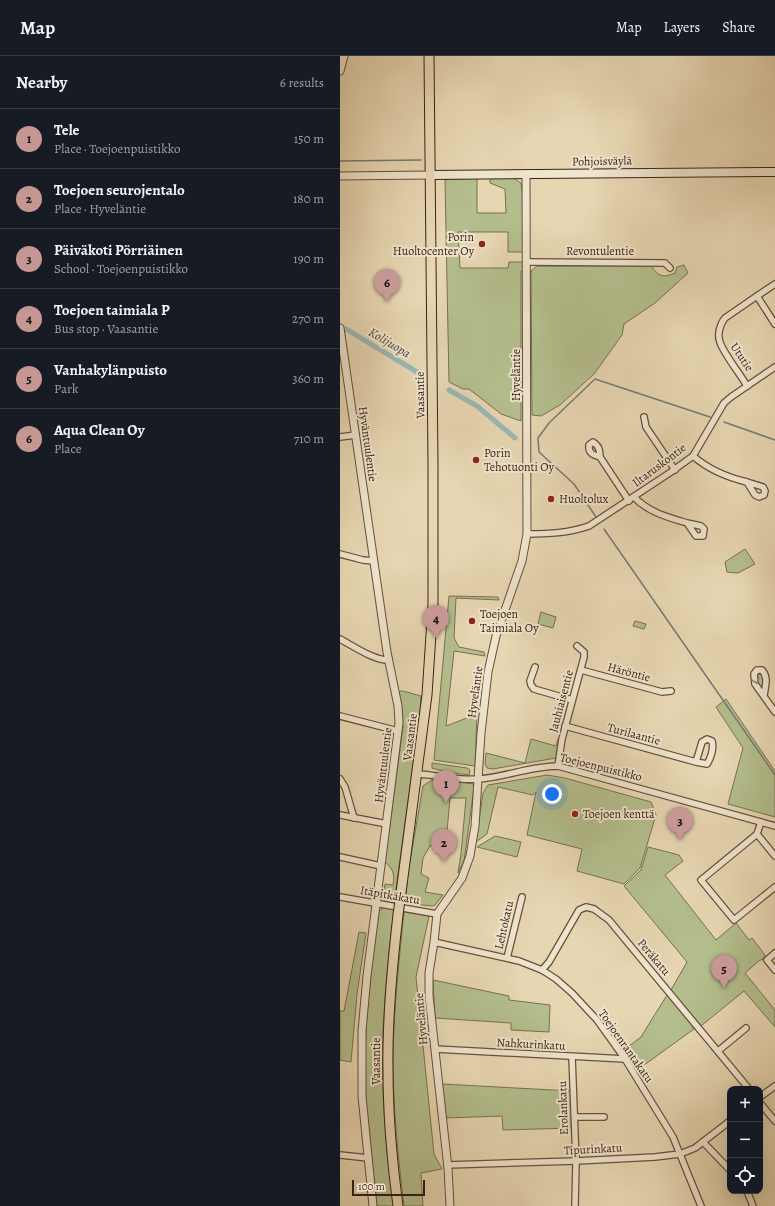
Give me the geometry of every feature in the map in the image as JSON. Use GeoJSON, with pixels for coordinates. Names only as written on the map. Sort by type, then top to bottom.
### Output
{"type":"FeatureCollection","features":[{"type":"Feature","properties":{"kind":"main road","name":"Vaasantie"},"geometry":{"type":"LineString","coordinates":[[398,1206],[391,1140],[388,1070],[390,996],[398,915],[428,690],[434,570],[429,56]]}},
{"type":"Feature","properties":{"kind":"main road","name":"Pohjoisväylä"},"geometry":{"type":"LineString","coordinates":[[430,175],[775,172]]}},
{"type":"Feature","properties":{"kind":"street"},"geometry":{"type":"LineString","coordinates":[[340,70],[344,56]]}},
{"type":"Feature","properties":{"kind":"street","name":"Hyveläntie"},"geometry":{"type":"LineString","coordinates":[[450,1206],[429,982],[437,914],[462,878],[470,856],[475,826],[483,713],[491,657],[496,636],[522,562],[527,534],[526,174]]}},
{"type":"Feature","properties":{"kind":"street"},"geometry":{"type":"LineString","coordinates":[[340,176],[430,175]]}},
{"type":"Feature","properties":{"kind":"street","name":"Revontulentie"},"geometry":{"type":"LineString","coordinates":[[527,262],[665,263],[670,268]]}},
{"type":"Feature","properties":{"kind":"street","name":"Ututie"},"geometry":{"type":"LineString","coordinates":[[747,386],[721,346],[719,336],[722,321],[775,284]]}},
{"type":"Feature","properties":{"kind":"street"},"geometry":{"type":"LineString","coordinates":[[757,296],[775,324]]}},
{"type":"Feature","properties":{"kind":"street","name":"Hyväntuulentie"},"geometry":{"type":"LineString","coordinates":[[340,328],[342,358],[356,435],[389,660],[398,711],[398,731],[367,976],[362,1031],[362,1096],[373,1206]]}},
{"type":"Feature","properties":{"kind":"street","name":"Iltaruskontie"},"geometry":{"type":"LineString","coordinates":[[527,534],[563,533],[589,526],[675,470],[693,456],[724,403],[775,367]]}},
{"type":"Feature","properties":{"kind":"street"},"geometry":{"type":"LineString","coordinates":[[644,417],[646,427],[675,470]]}},
{"type":"Feature","properties":{"kind":"street"},"geometry":{"type":"LineString","coordinates":[[340,437],[356,435]]}},
{"type":"Feature","properties":{"kind":"street"},"geometry":{"type":"LineString","coordinates":[[693,456],[711,470],[747,482]]}},
{"type":"Feature","properties":{"kind":"street"},"geometry":{"type":"LineString","coordinates":[[600,457],[631,499],[664,517],[687,523]]}},
{"type":"Feature","properties":{"kind":"street"},"geometry":{"type":"LineString","coordinates":[[340,554],[363,560],[374,561]]}},
{"type":"Feature","properties":{"kind":"street"},"geometry":{"type":"LineString","coordinates":[[340,639],[373,656],[384,660],[389,660]]}},
{"type":"Feature","properties":{"kind":"street","name":"Jauhiaisentie"},"geometry":{"type":"LineString","coordinates":[[558,766],[560,749],[581,670],[584,652],[577,646]]}},
{"type":"Feature","properties":{"kind":"street"},"geometry":{"type":"LineString","coordinates":[[535,667],[530,681],[531,686],[534,689],[572,700]]}},
{"type":"Feature","properties":{"kind":"street","name":"Häröntie"},"geometry":{"type":"LineString","coordinates":[[581,670],[662,692],[671,691]]}},
{"type":"Feature","properties":{"kind":"street"},"geometry":{"type":"LineString","coordinates":[[764,696],[775,712]]}},
{"type":"Feature","properties":{"kind":"street"},"geometry":{"type":"LineString","coordinates":[[340,716],[398,731]]}},
{"type":"Feature","properties":{"kind":"street","name":"Turilaantie"},"geometry":{"type":"LineString","coordinates":[[566,726],[696,762]]}},
{"type":"Feature","properties":{"kind":"street","name":"Toejoenpuistikko"},"geometry":{"type":"LineString","coordinates":[[417,774],[459,779],[479,779],[541,767],[558,766],[775,826]]}},
{"type":"Feature","properties":{"kind":"street"},"geometry":{"type":"LineString","coordinates":[[340,779],[345,787],[354,818]]}},
{"type":"Feature","properties":{"kind":"street"},"geometry":{"type":"LineString","coordinates":[[340,815],[386,824]]}},
{"type":"Feature","properties":{"kind":"street"},"geometry":{"type":"LineString","coordinates":[[761,822],[757,834],[701,880],[734,920],[775,887]]}},
{"type":"Feature","properties":{"kind":"street"},"geometry":{"type":"LineString","coordinates":[[757,834],[775,856]]}},
{"type":"Feature","properties":{"kind":"street"},"geometry":{"type":"LineString","coordinates":[[340,857],[381,866]]}},
{"type":"Feature","properties":{"kind":"street","name":"Itäpitkäkatu"},"geometry":{"type":"LineString","coordinates":[[340,897],[437,914]]}},
{"type":"Feature","properties":{"kind":"street","name":"Lehtokatu"},"geometry":{"type":"LineString","coordinates":[[507,958],[522,897]]}},
{"type":"Feature","properties":{"kind":"street","name":"Peräkatu"},"geometry":{"type":"LineString","coordinates":[[542,970],[549,962],[580,910],[586,907],[594,909],[610,920],[747,1086]]}},
{"type":"Feature","properties":{"kind":"street","name":"Toejoenrantakatu"},"geometry":{"type":"LineString","coordinates":[[434,942],[518,961],[542,970],[556,979],[572,993],[597,1020],[625,1059],[673,1137],[701,1206]]}},
{"type":"Feature","properties":{"kind":"street"},"geometry":{"type":"LineString","coordinates":[[775,953],[767,960],[775,970]]}},
{"type":"Feature","properties":{"kind":"street"},"geometry":{"type":"LineString","coordinates":[[718,1051],[746,1028]]}},
{"type":"Feature","properties":{"kind":"street","name":"Nahkurinkatu"},"geometry":{"type":"LineString","coordinates":[[435,1049],[625,1059]]}},
{"type":"Feature","properties":{"kind":"street","name":"Erolankatu"},"geometry":{"type":"LineString","coordinates":[[572,1057],[576,1161],[575,1206]]}},
{"type":"Feature","properties":{"kind":"street"},"geometry":{"type":"LineString","coordinates":[[763,1095],[775,1086]]}},
{"type":"Feature","properties":{"kind":"street"},"geometry":{"type":"LineString","coordinates":[[763,1107],[775,1121]]}},
{"type":"Feature","properties":{"kind":"street"},"geometry":{"type":"LineString","coordinates":[[575,1116],[604,1117]]}},
{"type":"Feature","properties":{"kind":"street","name":"Tipurinkatu"},"geometry":{"type":"LineString","coordinates":[[447,1165],[576,1161],[655,1157],[680,1154],[695,1148],[729,1122]]}},
{"type":"Feature","properties":{"kind":"street"},"geometry":{"type":"LineString","coordinates":[[702,1142],[727,1167]]}},
{"type":"Feature","properties":{"kind":"street"},"geometry":{"type":"LineString","coordinates":[[340,1155],[368,1158]]}},
{"type":"Feature","properties":{"kind":"street"},"geometry":{"type":"LineString","coordinates":[[748,1194],[753,1206]]}},
{"type":"Feature","properties":{"kind":"green space"},"geometry":{"type":"Polygon","coordinates":[[[477,177],[477,213],[506,213],[505,189],[490,183],[490,177],[512,177],[521,183],[523,197],[524,252],[508,252],[508,232],[458,232],[460,268],[508,268],[509,262],[523,262],[524,271],[521,271],[521,421],[501,414],[469,389],[463,389],[449,382],[445,180],[477,177]]]}},
{"type":"Feature","properties":{"kind":"green space"},"geometry":{"type":"Polygon","coordinates":[[[684,265],[688,273],[655,303],[624,324],[622,335],[594,374],[560,405],[541,416],[532,415],[531,271],[537,266],[651,266],[662,276],[667,276],[675,273],[677,267],[684,265]]]}},
{"type":"Feature","properties":{"kind":"green space"},"geometry":{"type":"Polygon","coordinates":[[[745,549],[755,564],[738,573],[727,572],[725,562],[745,549]]]}},
{"type":"Feature","properties":{"kind":"green space"},"geometry":{"type":"Polygon","coordinates":[[[449,596],[498,597],[499,600],[456,598],[454,638],[459,647],[484,652],[485,656],[454,651],[446,726],[477,714],[475,766],[434,760],[449,596]]]}},
{"type":"Feature","properties":{"kind":"green space"},"geometry":{"type":"Polygon","coordinates":[[[541,612],[556,617],[553,628],[538,624],[541,612]]]}},
{"type":"Feature","properties":{"kind":"green space"},"geometry":{"type":"Polygon","coordinates":[[[635,621],[646,624],[644,629],[633,626],[635,621]]]}},
{"type":"Feature","properties":{"kind":"green space"},"geometry":{"type":"Polygon","coordinates":[[[757,674],[763,675],[762,690],[757,682],[757,674]]]}},
{"type":"Feature","properties":{"kind":"green space"},"geometry":{"type":"Polygon","coordinates":[[[400,691],[421,696],[420,713],[394,903],[386,902],[383,897],[385,884],[393,885],[394,881],[393,872],[385,862],[403,727],[398,693],[400,691]]]}},
{"type":"Feature","properties":{"kind":"green space"},"geometry":{"type":"Polygon","coordinates":[[[726,699],[775,771],[775,817],[728,804],[743,748],[716,707],[726,699]]]}},
{"type":"Feature","properties":{"kind":"green space"},"geometry":{"type":"Polygon","coordinates":[[[531,739],[556,746],[559,739],[556,758],[493,769],[487,768],[485,764],[486,753],[525,763],[531,739]]]}},
{"type":"Feature","properties":{"kind":"green space"},"geometry":{"type":"Polygon","coordinates":[[[432,763],[467,768],[470,770],[469,775],[446,772],[432,768],[432,763]]]}},
{"type":"Feature","properties":{"kind":"green space"},"geometry":{"type":"Polygon","coordinates":[[[547,775],[565,778],[651,802],[656,815],[640,868],[624,884],[577,871],[582,849],[527,835],[536,792],[533,795],[498,787],[487,834],[476,842],[483,793],[488,785],[547,775]]]}},
{"type":"Feature","properties":{"kind":"green space"},"geometry":{"type":"Polygon","coordinates":[[[432,780],[473,784],[474,788],[464,861],[458,873],[466,798],[450,798],[446,843],[430,846],[423,858],[421,874],[429,878],[425,892],[443,895],[435,905],[432,906],[405,903],[408,873],[423,786],[432,780]]]}},
{"type":"Feature","properties":{"kind":"green space"},"geometry":{"type":"Polygon","coordinates":[[[495,836],[521,842],[517,857],[477,847],[495,836]]]}},
{"type":"Feature","properties":{"kind":"green space"},"geometry":{"type":"Polygon","coordinates":[[[648,847],[679,855],[683,861],[665,875],[716,940],[736,923],[749,940],[752,938],[765,955],[762,960],[760,960],[745,973],[775,1010],[775,1027],[744,991],[701,1026],[695,1019],[692,1026],[694,1029],[641,1066],[629,1046],[641,1037],[667,995],[674,993],[671,990],[687,962],[624,886],[641,870],[648,847]]]}},
{"type":"Feature","properties":{"kind":"green space"},"geometry":{"type":"Polygon","coordinates":[[[383,908],[394,909],[386,984],[383,1030],[383,1074],[384,1118],[394,1206],[377,1206],[365,1084],[365,1047],[369,988],[379,911],[383,908]]]}},
{"type":"Feature","properties":{"kind":"green space"},"geometry":{"type":"Polygon","coordinates":[[[404,912],[429,916],[416,977],[434,1154],[442,1169],[421,1173],[423,1206],[404,1206],[395,1113],[393,1057],[397,984],[404,912]]]}},
{"type":"Feature","properties":{"kind":"green space"},"geometry":{"type":"Polygon","coordinates":[[[359,932],[366,933],[357,994],[351,1062],[340,1060],[340,1011],[344,1011],[359,932]]]}},
{"type":"Feature","properties":{"kind":"green space"},"geometry":{"type":"Polygon","coordinates":[[[433,980],[509,996],[509,1000],[550,1005],[549,1032],[511,1030],[511,1023],[435,1018],[433,980]]]}},
{"type":"Feature","properties":{"kind":"green space"},"geometry":{"type":"Polygon","coordinates":[[[442,1084],[571,1091],[572,1128],[503,1130],[502,1116],[446,1118],[442,1084]]]}},
{"type":"Feature","properties":{"kind":"waterway"},"geometry":{"type":"LineString","coordinates":[[340,161],[421,160]]}},
{"type":"Feature","properties":{"kind":"waterway","name":"Kolijuopa"},"geometry":{"type":"LineString","coordinates":[[346,329],[422,375]]}},
{"type":"Feature","properties":{"kind":"waterway"},"geometry":{"type":"LineString","coordinates":[[596,517],[574,484],[539,452],[538,438],[549,423],[595,379],[710,417]]}},
{"type":"Feature","properties":{"kind":"waterway","name":"Kolijuopa"},"geometry":{"type":"LineString","coordinates":[[449,390],[477,406],[515,438]]}},
{"type":"Feature","properties":{"kind":"waterway"},"geometry":{"type":"LineString","coordinates":[[724,422],[775,440]]}},
{"type":"Feature","properties":{"kind":"waterway"},"geometry":{"type":"LineString","coordinates":[[604,529],[775,775]]}},
{"type":"Feature","properties":{"kind":"place","name":"Porin Huoltocenter Oy"},"geometry":{"type":"Point","coordinates":[482,244]}},
{"type":"Feature","properties":{"kind":"place","name":"Aqua Clean Oy"},"geometry":{"type":"Point","coordinates":[387,302]}},
{"type":"Feature","properties":{"kind":"place","name":"Porin Tehotuonti Oy"},"geometry":{"type":"Point","coordinates":[476,460]}},
{"type":"Feature","properties":{"kind":"place","name":"Huoltolux"},"geometry":{"type":"Point","coordinates":[551,499]}},
{"type":"Feature","properties":{"kind":"place","name":"Toejoen Taimiala Oy"},"geometry":{"type":"Point","coordinates":[472,621]}},
{"type":"Feature","properties":{"kind":"place","name":"Toejoen taimiala P"},"geometry":{"type":"Point","coordinates":[436,638]}},
{"type":"Feature","properties":{"kind":"place","name":"Tele"},"geometry":{"type":"Point","coordinates":[446,803]}},
{"type":"Feature","properties":{"kind":"place","name":"Toejoen kenttä"},"geometry":{"type":"Point","coordinates":[575,814]}},
{"type":"Feature","properties":{"kind":"place","name":"Päiväkoti Pörriäinen"},"geometry":{"type":"Point","coordinates":[680,840]}},
{"type":"Feature","properties":{"kind":"place","name":"Toejoen seurojentalo"},"geometry":{"type":"Point","coordinates":[444,862]}},
{"type":"Feature","properties":{"kind":"place","name":"Vanhakylänpuisto"},"geometry":{"type":"Point","coordinates":[724,988]}}]}
